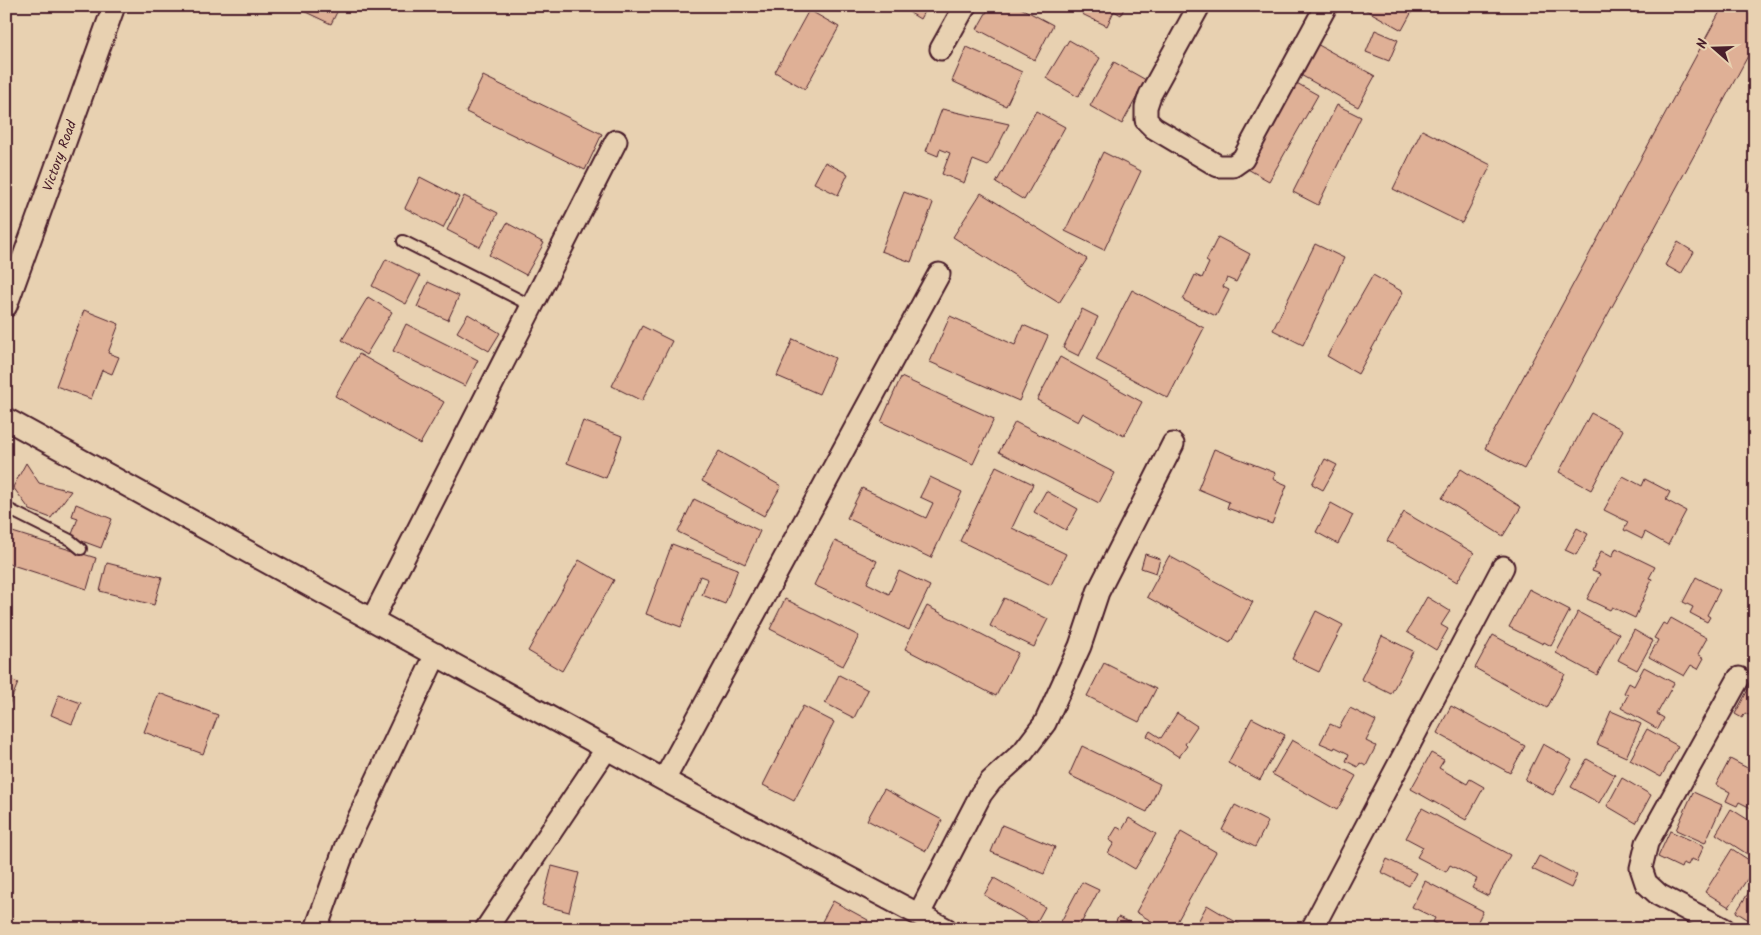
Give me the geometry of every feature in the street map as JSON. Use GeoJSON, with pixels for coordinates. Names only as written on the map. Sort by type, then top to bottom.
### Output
{"type":"FeatureCollection","features":[{"type":"Feature","properties":{"kind":"street","name":"Victory Road"},"geometry":{"type":"LineString","coordinates":[[6,306],[114,6]]}},
{"type":"Feature","properties":{"kind":"street"},"geometry":{"type":"LineString","coordinates":[[941,49],[965,6]]}},
{"type":"Feature","properties":{"kind":"street"},"geometry":{"type":"LineString","coordinates":[[1199,6],[1150,95],[1146,107],[1146,120],[1154,128],[1218,166],[1233,166],[1243,159],[1326,6]]}},
{"type":"Feature","properties":{"kind":"street"},"geometry":{"type":"LineString","coordinates":[[372,620],[616,141]]}},
{"type":"Feature","properties":{"kind":"street"},"geometry":{"type":"LineString","coordinates":[[664,780],[939,274]]}},
{"type":"Feature","properties":{"kind":"street"},"geometry":{"type":"LineString","coordinates":[[6,419],[664,780],[946,929]]}},
{"type":"Feature","properties":{"kind":"street"},"geometry":{"type":"LineString","coordinates":[[919,914],[990,780],[1023,752],[1045,723],[1080,646],[1098,592],[1173,444]]}},
{"type":"Feature","properties":{"kind":"street"},"geometry":{"type":"LineString","coordinates":[[1312,929],[1503,567]]}},
{"type":"Feature","properties":{"kind":"street"},"geometry":{"type":"LineString","coordinates":[[316,929],[346,845],[436,654]]}},
{"type":"Feature","properties":{"kind":"street"},"geometry":{"type":"LineString","coordinates":[[1724,929],[1659,895],[1646,883],[1642,868],[1647,844],[1739,678]]}},
{"type":"Feature","properties":{"kind":"street"},"geometry":{"type":"LineString","coordinates":[[486,929],[607,748]]}},
{"type":"Feature","properties":{"kind":"lane"},"geometry":{"type":"LineString","coordinates":[[404,241],[532,306]]}},
{"type":"Feature","properties":{"kind":"lane"},"geometry":{"type":"LineString","coordinates":[[6,508],[70,540],[81,549]]}},
{"type":"Feature","properties":{"kind":"building"},"geometry":{"type":"Polygon","coordinates":[[[293,6],[340,6],[331,24],[293,6]]]}},
{"type":"Feature","properties":{"kind":"building"},"geometry":{"type":"Polygon","coordinates":[[[899,6],[927,6],[920,19],[899,6]]]}},
{"type":"Feature","properties":{"kind":"building"},"geometry":{"type":"Polygon","coordinates":[[[990,6],[1017,6],[1053,25],[1035,60],[977,29],[990,6]]]}},
{"type":"Feature","properties":{"kind":"building"},"geometry":{"type":"Polygon","coordinates":[[[1085,6],[1125,6],[1121,15],[1114,11],[1107,26],[1082,14],[1085,6]]]}},
{"type":"Feature","properties":{"kind":"building"},"geometry":{"type":"Polygon","coordinates":[[[1359,6],[1415,6],[1402,30],[1359,6]]]}},
{"type":"Feature","properties":{"kind":"building"},"geometry":{"type":"Polygon","coordinates":[[[1723,6],[1755,6],[1755,43],[1524,469],[1485,448],[1723,6]]]}},
{"type":"Feature","properties":{"kind":"building"},"geometry":{"type":"Polygon","coordinates":[[[809,10],[839,27],[805,89],[775,72],[809,10]]]}},
{"type":"Feature","properties":{"kind":"building"},"geometry":{"type":"Polygon","coordinates":[[[1375,30],[1398,40],[1389,61],[1366,52],[1375,30]]]}},
{"type":"Feature","properties":{"kind":"building"},"geometry":{"type":"Polygon","coordinates":[[[1069,40],[1100,58],[1078,97],[1046,78],[1069,40]]]}},
{"type":"Feature","properties":{"kind":"building"},"geometry":{"type":"Polygon","coordinates":[[[1313,42],[1375,76],[1358,107],[1297,73],[1313,42]]]}},
{"type":"Feature","properties":{"kind":"building"},"geometry":{"type":"Polygon","coordinates":[[[967,47],[1022,72],[1006,106],[952,81],[967,47]]]}},
{"type":"Feature","properties":{"kind":"building"},"geometry":{"type":"Polygon","coordinates":[[[1114,62],[1146,80],[1122,124],[1090,106],[1114,62]]]}},
{"type":"Feature","properties":{"kind":"building"},"geometry":{"type":"Polygon","coordinates":[[[483,76],[602,134],[585,170],[466,112],[483,76]]]}},
{"type":"Feature","properties":{"kind":"building"},"geometry":{"type":"Polygon","coordinates":[[[1293,81],[1318,95],[1269,181],[1244,167],[1293,81]]]}},
{"type":"Feature","properties":{"kind":"building"},"geometry":{"type":"Polygon","coordinates":[[[1337,105],[1361,117],[1318,205],[1293,192],[1337,105]]]}},
{"type":"Feature","properties":{"kind":"building"},"geometry":{"type":"Polygon","coordinates":[[[942,109],[1009,124],[988,166],[973,160],[964,183],[942,174],[950,153],[940,149],[938,156],[926,151],[942,109]]]}},
{"type":"Feature","properties":{"kind":"building"},"geometry":{"type":"Polygon","coordinates":[[[1036,111],[1065,127],[1024,200],[996,183],[1036,111]]]}},
{"type":"Feature","properties":{"kind":"building"},"geometry":{"type":"Polygon","coordinates":[[[1422,130],[1491,165],[1462,223],[1393,189],[1422,130]]]}},
{"type":"Feature","properties":{"kind":"building"},"geometry":{"type":"Polygon","coordinates":[[[1103,152],[1141,171],[1104,250],[1065,231],[1103,152]]]}},
{"type":"Feature","properties":{"kind":"building"},"geometry":{"type":"Polygon","coordinates":[[[825,162],[848,174],[838,195],[814,183],[825,162]]]}},
{"type":"Feature","properties":{"kind":"building"},"geometry":{"type":"Polygon","coordinates":[[[1755,176],[1755,196],[1746,191],[1755,176]]]}},
{"type":"Feature","properties":{"kind":"building"},"geometry":{"type":"Polygon","coordinates":[[[420,177],[459,197],[443,228],[405,208],[420,177]]]}},
{"type":"Feature","properties":{"kind":"building"},"geometry":{"type":"Polygon","coordinates":[[[904,192],[933,203],[911,262],[881,251],[904,192]]]}},
{"type":"Feature","properties":{"kind":"building"},"geometry":{"type":"Polygon","coordinates":[[[981,193],[1087,259],[1059,303],[953,237],[981,193]]]}},
{"type":"Feature","properties":{"kind":"building"},"geometry":{"type":"Polygon","coordinates":[[[464,196],[498,213],[480,247],[447,230],[464,196]]]}},
{"type":"Feature","properties":{"kind":"building"},"geometry":{"type":"Polygon","coordinates":[[[507,223],[544,243],[526,275],[489,255],[507,223]]]}},
{"type":"Feature","properties":{"kind":"building"},"geometry":{"type":"Polygon","coordinates":[[[1218,237],[1250,254],[1236,282],[1227,278],[1223,287],[1229,290],[1216,316],[1183,300],[1195,275],[1202,278],[1209,263],[1206,261],[1218,237]]]}},
{"type":"Feature","properties":{"kind":"building"},"geometry":{"type":"Polygon","coordinates":[[[1678,242],[1694,252],[1681,274],[1665,265],[1678,242]]]}},
{"type":"Feature","properties":{"kind":"building"},"geometry":{"type":"Polygon","coordinates":[[[1315,244],[1344,258],[1303,345],[1273,330],[1315,244]]]}},
{"type":"Feature","properties":{"kind":"building"},"geometry":{"type":"Polygon","coordinates":[[[386,259],[420,276],[406,304],[372,286],[386,259]]]}},
{"type":"Feature","properties":{"kind":"building"},"geometry":{"type":"Polygon","coordinates":[[[1373,275],[1403,292],[1358,374],[1327,356],[1373,275]]]}},
{"type":"Feature","properties":{"kind":"building"},"geometry":{"type":"Polygon","coordinates":[[[428,282],[459,296],[448,320],[417,307],[428,282]]]}},
{"type":"Feature","properties":{"kind":"building"},"geometry":{"type":"Polygon","coordinates":[[[1132,290],[1204,328],[1168,398],[1096,360],[1132,290]]]}},
{"type":"Feature","properties":{"kind":"building"},"geometry":{"type":"Polygon","coordinates":[[[368,297],[392,312],[366,355],[342,340],[368,297]]]}},
{"type":"Feature","properties":{"kind":"building"},"geometry":{"type":"Polygon","coordinates":[[[1082,309],[1098,317],[1079,356],[1063,348],[1082,309]]]}},
{"type":"Feature","properties":{"kind":"building"},"geometry":{"type":"Polygon","coordinates":[[[84,310],[119,324],[108,353],[119,357],[112,374],[102,370],[91,399],[56,386],[84,310]]]}},
{"type":"Feature","properties":{"kind":"building"},"geometry":{"type":"Polygon","coordinates":[[[468,314],[500,333],[489,351],[457,332],[468,314]]]}},
{"type":"Feature","properties":{"kind":"building"},"geometry":{"type":"Polygon","coordinates":[[[950,316],[1015,345],[1023,325],[1048,336],[1019,401],[930,362],[950,316]]]}},
{"type":"Feature","properties":{"kind":"building"},"geometry":{"type":"Polygon","coordinates":[[[406,324],[478,360],[465,386],[393,351],[406,324]]]}},
{"type":"Feature","properties":{"kind":"building"},"geometry":{"type":"Polygon","coordinates":[[[642,326],[672,341],[642,401],[612,386],[642,326]]]}},
{"type":"Feature","properties":{"kind":"building"},"geometry":{"type":"Polygon","coordinates":[[[793,339],[835,358],[819,394],[777,376],[793,339]]]}},
{"type":"Feature","properties":{"kind":"building"},"geometry":{"type":"Polygon","coordinates":[[[359,354],[444,402],[420,444],[335,396],[359,354]]]}},
{"type":"Feature","properties":{"kind":"building"},"geometry":{"type":"Polygon","coordinates":[[[1060,357],[1142,402],[1124,436],[1083,413],[1078,422],[1037,400],[1060,357]]]}},
{"type":"Feature","properties":{"kind":"building"},"geometry":{"type":"Polygon","coordinates":[[[901,377],[994,419],[973,464],[881,422],[901,377]]]}},
{"type":"Feature","properties":{"kind":"building"},"geometry":{"type":"Polygon","coordinates":[[[1591,413],[1623,430],[1591,490],[1559,472],[1591,413]]]}},
{"type":"Feature","properties":{"kind":"building"},"geometry":{"type":"Polygon","coordinates":[[[583,421],[622,436],[606,478],[567,463],[583,421]]]}},
{"type":"Feature","properties":{"kind":"building"},"geometry":{"type":"Polygon","coordinates":[[[1015,422],[1115,473],[1099,503],[999,452],[1015,422]]]}},
{"type":"Feature","properties":{"kind":"building"},"geometry":{"type":"Polygon","coordinates":[[[1214,449],[1276,473],[1273,479],[1287,485],[1272,524],[1227,508],[1229,502],[1198,489],[1214,449]]]}},
{"type":"Feature","properties":{"kind":"building"},"geometry":{"type":"Polygon","coordinates":[[[719,451],[781,486],[764,516],[702,481],[719,451]]]}},
{"type":"Feature","properties":{"kind":"building"},"geometry":{"type":"Polygon","coordinates":[[[1325,459],[1337,465],[1323,490],[1312,484],[1325,459]]]}},
{"type":"Feature","properties":{"kind":"building"},"geometry":{"type":"Polygon","coordinates":[[[26,463],[39,483],[71,491],[51,518],[30,510],[13,487],[26,463]]]}},
{"type":"Feature","properties":{"kind":"building"},"geometry":{"type":"Polygon","coordinates":[[[996,466],[1033,484],[1012,528],[1066,554],[1051,585],[960,541],[996,466]]]}},
{"type":"Feature","properties":{"kind":"building"},"geometry":{"type":"Polygon","coordinates":[[[1461,469],[1521,507],[1503,536],[1442,498],[1461,469]]]}},
{"type":"Feature","properties":{"kind":"building"},"geometry":{"type":"Polygon","coordinates":[[[1623,476],[1642,486],[1645,479],[1670,492],[1666,500],[1686,511],[1668,545],[1645,532],[1642,539],[1624,530],[1628,522],[1604,510],[1623,476]]]}},
{"type":"Feature","properties":{"kind":"building"},"geometry":{"type":"Polygon","coordinates":[[[930,477],[962,492],[931,558],[847,518],[862,488],[926,518],[933,503],[920,497],[930,477]]]}},
{"type":"Feature","properties":{"kind":"building"},"geometry":{"type":"Polygon","coordinates":[[[1046,491],[1078,509],[1066,530],[1034,512],[1046,491]]]}},
{"type":"Feature","properties":{"kind":"building"},"geometry":{"type":"Polygon","coordinates":[[[694,499],[760,531],[745,564],[678,532],[694,499]]]}},
{"type":"Feature","properties":{"kind":"building"},"geometry":{"type":"Polygon","coordinates":[[[1331,503],[1353,515],[1338,544],[1316,532],[1331,503]]]}},
{"type":"Feature","properties":{"kind":"building"},"geometry":{"type":"Polygon","coordinates":[[[76,504],[112,519],[101,548],[71,537],[78,518],[72,516],[76,504]]]}},
{"type":"Feature","properties":{"kind":"building"},"geometry":{"type":"Polygon","coordinates":[[[1404,512],[1474,553],[1457,582],[1387,541],[1404,512]]]}},
{"type":"Feature","properties":{"kind":"building"},"geometry":{"type":"Polygon","coordinates":[[[1577,528],[1588,534],[1576,555],[1565,550],[1577,528]]]}},
{"type":"Feature","properties":{"kind":"building"},"geometry":{"type":"Polygon","coordinates":[[[6,530],[96,558],[87,589],[6,563],[6,530]]]}},
{"type":"Feature","properties":{"kind":"building"},"geometry":{"type":"Polygon","coordinates":[[[835,541],[877,561],[867,583],[889,594],[899,571],[930,586],[909,630],[814,585],[835,541]]]}},
{"type":"Feature","properties":{"kind":"building"},"geometry":{"type":"Polygon","coordinates":[[[672,544],[738,569],[725,604],[702,595],[708,579],[700,576],[681,627],[646,614],[672,544]]]}},
{"type":"Feature","properties":{"kind":"building"},"geometry":{"type":"Polygon","coordinates":[[[1616,548],[1655,567],[1649,578],[1652,579],[1635,618],[1612,607],[1610,610],[1587,599],[1600,574],[1592,571],[1601,551],[1612,557],[1616,548]]]}},
{"type":"Feature","properties":{"kind":"building"},"geometry":{"type":"Polygon","coordinates":[[[1145,554],[1160,559],[1156,573],[1141,568],[1145,554]]]}},
{"type":"Feature","properties":{"kind":"building"},"geometry":{"type":"Polygon","coordinates":[[[1169,556],[1253,602],[1230,643],[1147,597],[1169,556]]]}},
{"type":"Feature","properties":{"kind":"building"},"geometry":{"type":"Polygon","coordinates":[[[579,560],[614,580],[562,671],[528,651],[579,560]]]}},
{"type":"Feature","properties":{"kind":"building"},"geometry":{"type":"Polygon","coordinates":[[[107,563],[162,577],[154,605],[100,591],[107,563]]]}},
{"type":"Feature","properties":{"kind":"building"},"geometry":{"type":"Polygon","coordinates":[[[1696,577],[1720,590],[1707,615],[1710,617],[1707,622],[1690,613],[1693,607],[1683,602],[1696,577]]]}},
{"type":"Feature","properties":{"kind":"building"},"geometry":{"type":"Polygon","coordinates":[[[1529,589],[1570,610],[1551,646],[1509,627],[1529,589]]]}},
{"type":"Feature","properties":{"kind":"building"},"geometry":{"type":"Polygon","coordinates":[[[1427,597],[1450,611],[1441,625],[1448,629],[1436,650],[1407,632],[1427,597]]]}},
{"type":"Feature","properties":{"kind":"building"},"geometry":{"type":"Polygon","coordinates":[[[1004,598],[1048,619],[1034,647],[990,626],[1004,598]]]}},
{"type":"Feature","properties":{"kind":"building"},"geometry":{"type":"Polygon","coordinates":[[[785,599],[859,636],[843,666],[770,629],[785,599]]]}},
{"type":"Feature","properties":{"kind":"building"},"geometry":{"type":"Polygon","coordinates":[[[927,606],[1018,653],[996,696],[905,649],[927,606]]]}},
{"type":"Feature","properties":{"kind":"building"},"geometry":{"type":"Polygon","coordinates":[[[1316,611],[1343,625],[1319,672],[1292,659],[1316,611]]]}},
{"type":"Feature","properties":{"kind":"building"},"geometry":{"type":"Polygon","coordinates":[[[1578,612],[1619,634],[1597,675],[1556,653],[1578,612]]]}},
{"type":"Feature","properties":{"kind":"building"},"geometry":{"type":"Polygon","coordinates":[[[1671,618],[1707,638],[1698,654],[1704,658],[1698,669],[1691,665],[1684,676],[1649,657],[1658,640],[1654,638],[1663,623],[1667,625],[1671,618]]]}},
{"type":"Feature","properties":{"kind":"building"},"geometry":{"type":"Polygon","coordinates":[[[1634,630],[1653,641],[1637,670],[1618,660],[1634,630]]]}},
{"type":"Feature","properties":{"kind":"building"},"geometry":{"type":"Polygon","coordinates":[[[1493,635],[1565,674],[1547,708],[1475,668],[1493,635]]]}},
{"type":"Feature","properties":{"kind":"building"},"geometry":{"type":"Polygon","coordinates":[[[1382,636],[1413,651],[1391,694],[1361,679],[1382,636]]]}},
{"type":"Feature","properties":{"kind":"building"},"geometry":{"type":"Polygon","coordinates":[[[1104,663],[1156,689],[1139,722],[1087,696],[1104,663]]]}},
{"type":"Feature","properties":{"kind":"building"},"geometry":{"type":"Polygon","coordinates":[[[1644,667],[1674,683],[1657,714],[1664,718],[1658,729],[1621,708],[1628,695],[1624,693],[1629,683],[1634,686],[1644,667]]]}},
{"type":"Feature","properties":{"kind":"building"},"geometry":{"type":"Polygon","coordinates":[[[839,675],[868,690],[854,718],[825,703],[839,675]]]}},
{"type":"Feature","properties":{"kind":"building"},"geometry":{"type":"Polygon","coordinates":[[[6,678],[18,683],[6,712],[6,678]]]}},
{"type":"Feature","properties":{"kind":"building"},"geometry":{"type":"Polygon","coordinates":[[[1750,686],[1755,688],[1755,718],[1745,713],[1742,718],[1735,714],[1750,686]]]}},
{"type":"Feature","properties":{"kind":"building"},"geometry":{"type":"Polygon","coordinates":[[[159,693],[218,715],[203,754],[144,732],[159,693]]]}},
{"type":"Feature","properties":{"kind":"building"},"geometry":{"type":"Polygon","coordinates":[[[59,695],[81,703],[72,724],[51,715],[59,695]]]}},
{"type":"Feature","properties":{"kind":"building"},"geometry":{"type":"Polygon","coordinates":[[[803,706],[834,722],[794,801],[763,785],[803,706]]]}},
{"type":"Feature","properties":{"kind":"building"},"geometry":{"type":"Polygon","coordinates":[[[1451,706],[1525,746],[1510,773],[1437,733],[1451,706]]]}},
{"type":"Feature","properties":{"kind":"building"},"geometry":{"type":"Polygon","coordinates":[[[1350,708],[1376,721],[1366,741],[1376,746],[1366,766],[1360,763],[1358,767],[1346,761],[1349,754],[1335,747],[1334,749],[1320,743],[1330,724],[1339,728],[1350,708]]]}},
{"type":"Feature","properties":{"kind":"building"},"geometry":{"type":"Polygon","coordinates":[[[1611,711],[1641,724],[1626,757],[1597,744],[1611,711]]]}},
{"type":"Feature","properties":{"kind":"building"},"geometry":{"type":"Polygon","coordinates":[[[1177,713],[1197,726],[1179,757],[1147,736],[1150,731],[1161,738],[1177,713]]]}},
{"type":"Feature","properties":{"kind":"building"},"geometry":{"type":"Polygon","coordinates":[[[1252,718],[1285,735],[1260,780],[1228,763],[1252,718]]]}},
{"type":"Feature","properties":{"kind":"building"},"geometry":{"type":"Polygon","coordinates":[[[1647,729],[1678,746],[1661,777],[1630,760],[1647,729]]]}},
{"type":"Feature","properties":{"kind":"building"},"geometry":{"type":"Polygon","coordinates":[[[1292,740],[1356,776],[1337,810],[1272,774],[1292,740]]]}},
{"type":"Feature","properties":{"kind":"building"},"geometry":{"type":"Polygon","coordinates":[[[1543,744],[1572,760],[1553,795],[1525,780],[1543,744]]]}},
{"type":"Feature","properties":{"kind":"building"},"geometry":{"type":"Polygon","coordinates":[[[1082,746],[1160,784],[1147,812],[1069,775],[1082,746]]]}},
{"type":"Feature","properties":{"kind":"building"},"geometry":{"type":"Polygon","coordinates":[[[1431,753],[1444,760],[1439,768],[1467,784],[1470,779],[1484,787],[1466,820],[1411,789],[1431,753]]]}},
{"type":"Feature","properties":{"kind":"building"},"geometry":{"type":"Polygon","coordinates":[[[1587,759],[1615,775],[1599,803],[1571,787],[1587,759]]]}},
{"type":"Feature","properties":{"kind":"building"},"geometry":{"type":"Polygon","coordinates":[[[1730,759],[1755,772],[1755,810],[1739,802],[1737,806],[1726,801],[1730,792],[1716,785],[1730,759]]]}},
{"type":"Feature","properties":{"kind":"building"},"geometry":{"type":"Polygon","coordinates":[[[1622,778],[1651,795],[1636,823],[1607,806],[1622,778]]]}},
{"type":"Feature","properties":{"kind":"building"},"geometry":{"type":"Polygon","coordinates":[[[884,789],[942,820],[926,851],[867,820],[884,789]]]}},
{"type":"Feature","properties":{"kind":"building"},"geometry":{"type":"Polygon","coordinates":[[[1693,792],[1722,805],[1705,843],[1676,830],[1693,792]]]}},
{"type":"Feature","properties":{"kind":"building"},"geometry":{"type":"Polygon","coordinates":[[[1235,805],[1268,822],[1255,847],[1222,830],[1235,805]]]}},
{"type":"Feature","properties":{"kind":"building"},"geometry":{"type":"Polygon","coordinates":[[[1422,808],[1510,855],[1488,896],[1472,888],[1477,879],[1450,865],[1446,872],[1417,857],[1423,847],[1406,838],[1422,808]]]}},
{"type":"Feature","properties":{"kind":"building"},"geometry":{"type":"Polygon","coordinates":[[[1731,809],[1755,824],[1755,859],[1716,834],[1731,809]]]}},
{"type":"Feature","properties":{"kind":"building"},"geometry":{"type":"Polygon","coordinates":[[[1129,818],[1156,834],[1135,869],[1108,853],[1114,843],[1109,840],[1117,827],[1122,830],[1129,818]]]}},
{"type":"Feature","properties":{"kind":"building"},"geometry":{"type":"Polygon","coordinates":[[[1002,825],[1055,847],[1044,874],[991,852],[1002,825]]]}},
{"type":"Feature","properties":{"kind":"building"},"geometry":{"type":"Polygon","coordinates":[[[1670,831],[1704,846],[1697,861],[1691,859],[1688,865],[1683,863],[1681,868],[1658,857],[1670,831]]]}},
{"type":"Feature","properties":{"kind":"building"},"geometry":{"type":"Polygon","coordinates":[[[1181,832],[1216,852],[1173,929],[1165,929],[1136,912],[1181,832]]]}},
{"type":"Feature","properties":{"kind":"building"},"geometry":{"type":"Polygon","coordinates":[[[1732,849],[1755,864],[1755,867],[1729,907],[1705,892],[1732,849]]]}},
{"type":"Feature","properties":{"kind":"building"},"geometry":{"type":"Polygon","coordinates":[[[1539,856],[1577,875],[1571,888],[1532,869],[1539,856]]]}},
{"type":"Feature","properties":{"kind":"building"},"geometry":{"type":"Polygon","coordinates":[[[1387,859],[1416,873],[1409,886],[1381,872],[1387,859]]]}},
{"type":"Feature","properties":{"kind":"building"},"geometry":{"type":"Polygon","coordinates":[[[552,866],[579,873],[569,912],[542,905],[552,866]]]}},
{"type":"Feature","properties":{"kind":"building"},"geometry":{"type":"Polygon","coordinates":[[[994,878],[1045,907],[1035,925],[984,895],[994,878]]]}},
{"type":"Feature","properties":{"kind":"building"},"geometry":{"type":"Polygon","coordinates":[[[1425,881],[1483,911],[1474,929],[1447,929],[1433,922],[1435,918],[1412,907],[1425,881]]]}},
{"type":"Feature","properties":{"kind":"building"},"geometry":{"type":"Polygon","coordinates":[[[1082,882],[1099,890],[1078,929],[1057,929],[1082,882]]]}},
{"type":"Feature","properties":{"kind":"building"},"geometry":{"type":"Polygon","coordinates":[[[1751,889],[1755,891],[1755,924],[1736,912],[1751,889]]]}},
{"type":"Feature","properties":{"kind":"building"},"geometry":{"type":"Polygon","coordinates":[[[833,901],[868,920],[863,929],[818,929],[833,901]]]}},
{"type":"Feature","properties":{"kind":"building"},"geometry":{"type":"Polygon","coordinates":[[[1207,905],[1246,928],[1246,929],[1194,929],[1207,905]]]}},
{"type":"Feature","properties":{"kind":"building"},"geometry":{"type":"Polygon","coordinates":[[[1118,917],[1145,929],[1113,929],[1118,917]]]}}]}
